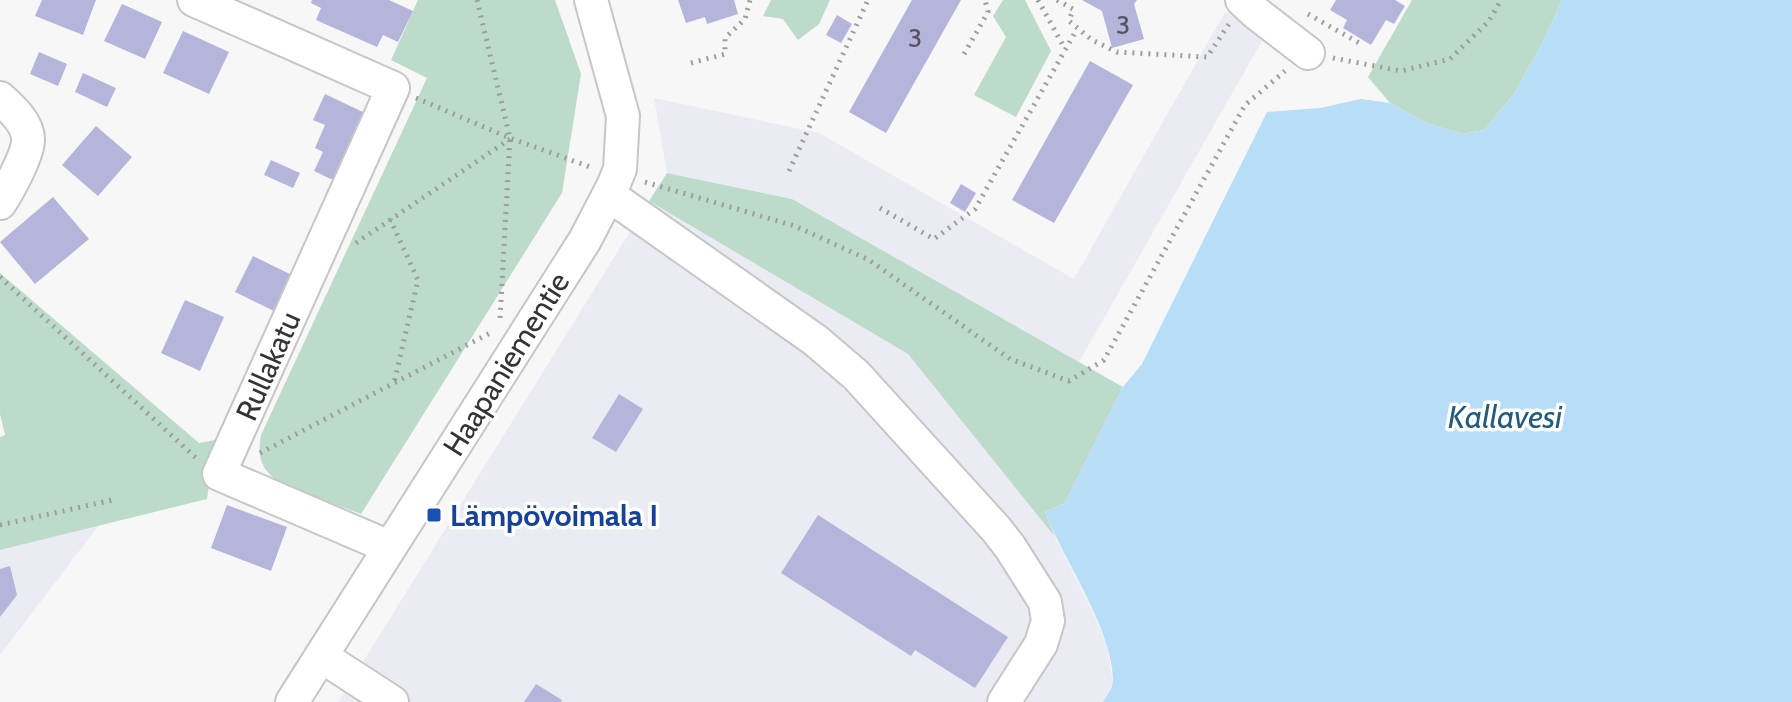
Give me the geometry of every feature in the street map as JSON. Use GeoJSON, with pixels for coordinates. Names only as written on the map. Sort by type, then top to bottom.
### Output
{"type":"FeatureCollection","features":[{"type":"Feature","properties":{"kind":"street"},"geometry":{"type":"LineString","coordinates":[[194,0],[393,88]]}},
{"type":"Feature","properties":{"kind":"street","name":"Haapaniementie"},"geometry":{"type":"LineString","coordinates":[[292,702],[585,240],[597,188],[620,169],[623,116],[591,0]]}},
{"type":"Feature","properties":{"kind":"street"},"geometry":{"type":"LineString","coordinates":[[1243,1],[1308,53]]}},
{"type":"Feature","properties":{"kind":"street","name":"Rullakatu"},"geometry":{"type":"LineString","coordinates":[[219,474],[393,88]]}},
{"type":"Feature","properties":{"kind":"street"},"geometry":{"type":"LineString","coordinates":[[0,98],[17,115],[29,141],[0,203]]}},
{"type":"Feature","properties":{"kind":"street"},"geometry":{"type":"LineString","coordinates":[[597,188],[815,340],[856,375],[996,529],[1045,602],[1048,621],[1041,644],[1004,702]]}},
{"type":"Feature","properties":{"kind":"street"},"geometry":{"type":"LineString","coordinates":[[219,474],[389,547]]}},
{"type":"Feature","properties":{"kind":"street"},"geometry":{"type":"LineString","coordinates":[[321,656],[392,702]]}},
{"type":"Feature","properties":{"kind":"path"},"geometry":{"type":"LineString","coordinates":[[477,0],[510,138],[499,329]]}},
{"type":"Feature","properties":{"kind":"path"},"geometry":{"type":"LineString","coordinates":[[691,63],[725,54],[725,38],[745,19],[750,0]]}},
{"type":"Feature","properties":{"kind":"path"},"geometry":{"type":"LineString","coordinates":[[789,171],[868,0]]}},
{"type":"Feature","properties":{"kind":"path"},"geometry":{"type":"LineString","coordinates":[[964,54],[988,12],[985,0]]}},
{"type":"Feature","properties":{"kind":"path"},"geometry":{"type":"LineString","coordinates":[[1038,0],[1065,50]]}},
{"type":"Feature","properties":{"kind":"path"},"geometry":{"type":"LineString","coordinates":[[1057,0],[1073,9],[1069,21],[1077,29],[1117,52],[1207,57],[1243,1]]}},
{"type":"Feature","properties":{"kind":"path"},"geometry":{"type":"LineString","coordinates":[[643,181],[795,226],[869,260],[1010,359],[1069,381],[1104,360],[1245,105],[1308,53],[1401,71],[1450,59],[1489,21],[1501,0]]}},
{"type":"Feature","properties":{"kind":"path"},"geometry":{"type":"LineString","coordinates":[[1298,8],[1361,44]]}},
{"type":"Feature","properties":{"kind":"path"},"geometry":{"type":"LineString","coordinates":[[880,208],[934,239],[975,209],[1077,29]]}},
{"type":"Feature","properties":{"kind":"path"},"geometry":{"type":"LineString","coordinates":[[393,88],[510,138],[591,168]]}},
{"type":"Feature","properties":{"kind":"path"},"geometry":{"type":"LineString","coordinates":[[355,244],[510,138]]}},
{"type":"Feature","properties":{"kind":"path"},"geometry":{"type":"LineString","coordinates":[[592,153],[591,168],[597,188]]}},
{"type":"Feature","properties":{"kind":"path"},"geometry":{"type":"LineString","coordinates":[[390,219],[418,280],[394,384]]}},
{"type":"Feature","properties":{"kind":"path"},"geometry":{"type":"LineString","coordinates":[[0,277],[200,462],[219,474]]}},
{"type":"Feature","properties":{"kind":"path"},"geometry":{"type":"LineString","coordinates":[[491,342],[507,316]]}},
{"type":"Feature","properties":{"kind":"path"},"geometry":{"type":"LineString","coordinates":[[259,453],[499,329]]}},
{"type":"Feature","properties":{"kind":"path"},"geometry":{"type":"LineString","coordinates":[[0,525],[117,499]]}},
{"type":"Feature","properties":{"kind":"shaded area"},"geometry":{"type":"Polygon","coordinates":[[[1225,12],[1266,34],[1079,362],[792,199],[667,173],[654,98],[819,133],[1074,279],[1225,12]]]}},
{"type":"Feature","properties":{"kind":"shaded area"},"geometry":{"type":"Polygon","coordinates":[[[649,201],[908,354],[1055,537],[1107,645],[1113,683],[1103,702],[338,702],[649,201]]]}},
{"type":"Feature","properties":{"kind":"shaded area"},"geometry":{"type":"Polygon","coordinates":[[[99,525],[0,655],[0,550],[99,525]]]}},
{"type":"Feature","properties":{"kind":"green space"},"geometry":{"type":"Polygon","coordinates":[[[418,0],[555,0],[581,74],[562,193],[361,514],[281,484],[262,463],[260,443],[261,435],[427,78],[391,60],[418,0]]]}},
{"type":"Feature","properties":{"kind":"green space"},"geometry":{"type":"Polygon","coordinates":[[[771,0],[830,0],[819,24],[798,40],[783,19],[763,16],[771,0]]]}},
{"type":"Feature","properties":{"kind":"green space"},"geometry":{"type":"Polygon","coordinates":[[[1003,0],[1025,0],[1051,51],[1016,117],[974,95],[1006,37],[993,16],[1003,0]]]}},
{"type":"Feature","properties":{"kind":"green space"},"geometry":{"type":"Polygon","coordinates":[[[1412,0],[1562,0],[1514,94],[1484,130],[1462,134],[1427,123],[1390,103],[1368,77],[1412,0]]]}},
{"type":"Feature","properties":{"kind":"green space"},"geometry":{"type":"Polygon","coordinates":[[[667,173],[792,199],[1123,387],[1065,503],[1045,512],[1055,537],[908,354],[649,201],[667,173]]]}},
{"type":"Feature","properties":{"kind":"green space"},"geometry":{"type":"Polygon","coordinates":[[[0,273],[199,443],[215,440],[207,499],[0,550],[0,437],[5,435],[0,414],[0,273]]]}},
{"type":"Feature","properties":{"kind":"water","name":"Kallavesi"},"geometry":{"type":"Polygon","coordinates":[[[1562,0],[1792,0],[1792,702],[1103,702],[1113,680],[1105,640],[1045,512],[1065,503],[1123,387],[1142,364],[1267,112],[1320,108],[1361,99],[1390,103],[1427,123],[1462,134],[1484,130],[1514,94],[1562,0]]]}},
{"type":"Feature","properties":{"kind":"building"},"geometry":{"type":"Polygon","coordinates":[[[42,0],[96,0],[83,35],[35,16],[42,0]]]}},
{"type":"Feature","properties":{"kind":"building"},"geometry":{"type":"Polygon","coordinates":[[[312,0],[389,0],[413,11],[398,42],[383,35],[377,47],[316,20],[321,8],[311,3],[312,0]]]}},
{"type":"Feature","properties":{"kind":"building"},"geometry":{"type":"Polygon","coordinates":[[[678,0],[734,0],[738,14],[707,24],[705,17],[686,23],[678,0]]]}},
{"type":"Feature","properties":{"kind":"building"},"geometry":{"type":"Polygon","coordinates":[[[912,0],[961,0],[886,133],[849,112],[912,0]]]}},
{"type":"Feature","properties":{"kind":"building"},"geometry":{"type":"Polygon","coordinates":[[[1082,0],[1137,0],[1134,4],[1144,39],[1112,48],[1102,11],[1082,0]]]}},
{"type":"Feature","properties":{"kind":"building"},"geometry":{"type":"Polygon","coordinates":[[[1336,0],[1395,0],[1405,6],[1394,24],[1386,20],[1371,45],[1343,28],[1347,20],[1330,10],[1336,0]]]}},
{"type":"Feature","properties":{"kind":"building"},"geometry":{"type":"Polygon","coordinates":[[[122,4],[162,22],[145,59],[104,41],[122,4]]]}},
{"type":"Feature","properties":{"kind":"building"},"geometry":{"type":"Polygon","coordinates":[[[837,15],[852,24],[841,43],[826,35],[837,15]]]}},
{"type":"Feature","properties":{"kind":"building"},"geometry":{"type":"Polygon","coordinates":[[[183,31],[229,52],[209,94],[163,73],[183,31]]]}},
{"type":"Feature","properties":{"kind":"building"},"geometry":{"type":"Polygon","coordinates":[[[39,52],[67,64],[58,86],[30,74],[39,52]]]}},
{"type":"Feature","properties":{"kind":"building"},"geometry":{"type":"Polygon","coordinates":[[[1090,61],[1133,85],[1054,223],[1012,200],[1090,61]]]}},
{"type":"Feature","properties":{"kind":"building"},"geometry":{"type":"Polygon","coordinates":[[[83,73],[116,88],[107,107],[75,92],[83,73]]]}},
{"type":"Feature","properties":{"kind":"building"},"geometry":{"type":"Polygon","coordinates":[[[325,94],[367,114],[335,181],[314,171],[323,152],[315,148],[325,125],[313,120],[325,94]]]}},
{"type":"Feature","properties":{"kind":"building"},"geometry":{"type":"Polygon","coordinates":[[[96,126],[132,157],[98,196],[62,165],[96,126]]]}},
{"type":"Feature","properties":{"kind":"building"},"geometry":{"type":"Polygon","coordinates":[[[271,160],[300,173],[293,188],[264,175],[271,160]]]}},
{"type":"Feature","properties":{"kind":"building"},"geometry":{"type":"Polygon","coordinates":[[[961,184],[976,193],[965,212],[950,203],[961,184]]]}},
{"type":"Feature","properties":{"kind":"building"},"geometry":{"type":"Polygon","coordinates":[[[53,197],[89,239],[35,284],[0,242],[53,197]]]}},
{"type":"Feature","properties":{"kind":"building"},"geometry":{"type":"Polygon","coordinates":[[[253,256],[294,276],[276,312],[235,292],[253,256]]]}},
{"type":"Feature","properties":{"kind":"building"},"geometry":{"type":"Polygon","coordinates":[[[185,300],[224,317],[200,371],[161,353],[185,300]]]}},
{"type":"Feature","properties":{"kind":"building"},"geometry":{"type":"Polygon","coordinates":[[[619,394],[643,409],[616,452],[592,438],[619,394]]]}},
{"type":"Feature","properties":{"kind":"building"},"geometry":{"type":"Polygon","coordinates":[[[227,505],[287,527],[271,571],[211,548],[227,505]]]}},
{"type":"Feature","properties":{"kind":"building"},"geometry":{"type":"Polygon","coordinates":[[[818,515],[1008,637],[975,688],[915,650],[911,656],[781,573],[818,515]]]}},
{"type":"Feature","properties":{"kind":"building"},"geometry":{"type":"Polygon","coordinates":[[[10,566],[17,595],[0,617],[0,569],[10,566]]]}},
{"type":"Feature","properties":{"kind":"building"},"geometry":{"type":"Polygon","coordinates":[[[536,684],[562,700],[561,702],[524,702],[536,684]]]}},
{"type":"Feature","properties":{"kind":"place","name":"Lämpövoimala I"},"geometry":{"type":"Point","coordinates":[434,515]}}]}
